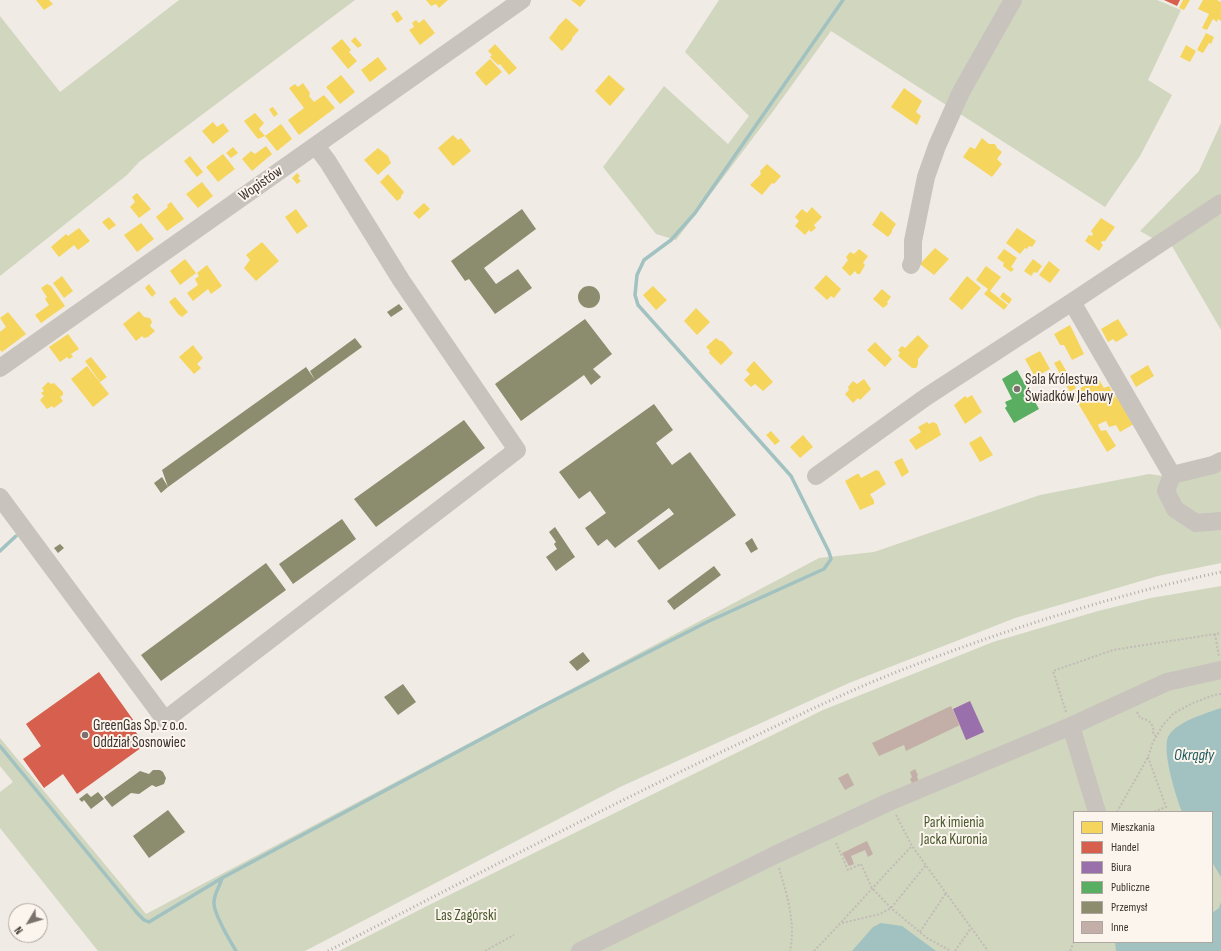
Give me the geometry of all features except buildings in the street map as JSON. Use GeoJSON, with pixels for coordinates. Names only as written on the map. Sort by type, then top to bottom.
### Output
{"type":"FeatureCollection","features":[{"type":"Feature","properties":{"kind":"street","name":"Wopistów"},"geometry":{"type":"LineString","coordinates":[[0,368],[522,0]]}},
{"type":"Feature","properties":{"kind":"street"},"geometry":{"type":"LineString","coordinates":[[911,265],[913,260],[913,241],[926,177],[936,146],[960,92],[1013,0]]}},
{"type":"Feature","properties":{"kind":"street"},"geometry":{"type":"LineString","coordinates":[[0,497],[164,720],[518,450],[401,280],[328,162],[316,146]]}},
{"type":"Feature","properties":{"kind":"street"},"geometry":{"type":"LineString","coordinates":[[816,476],[926,397],[1221,203]]}},
{"type":"Feature","properties":{"kind":"street"},"geometry":{"type":"LineString","coordinates":[[1072,302],[1172,474],[1166,491],[1175,509],[1196,523],[1221,521]]}},
{"type":"Feature","properties":{"kind":"street"},"geometry":{"type":"LineString","coordinates":[[1172,474],[1213,465],[1221,461]]}},
{"type":"Feature","properties":{"kind":"street"},"geometry":{"type":"LineString","coordinates":[[580,951],[775,855],[889,802],[1071,726],[1167,682],[1221,670]]}},
{"type":"Feature","properties":{"kind":"street"},"geometry":{"type":"LineString","coordinates":[[1071,726],[1097,811]]}},
{"type":"Feature","properties":{"kind":"path"},"geometry":{"type":"LineString","coordinates":[[1071,726],[1053,671],[1113,650],[1221,633]]}},
{"type":"Feature","properties":{"kind":"path"},"geometry":{"type":"LineString","coordinates":[[1216,634],[1221,670]]}},
{"type":"Feature","properties":{"kind":"path"},"geometry":{"type":"LineString","coordinates":[[1118,811],[1148,757],[1156,736],[1164,725],[1174,714],[1193,703],[1221,694]]}},
{"type":"Feature","properties":{"kind":"path"},"geometry":{"type":"LineString","coordinates":[[1131,698],[1140,718],[1149,721],[1154,729],[1153,734],[1156,736]]}},
{"type":"Feature","properties":{"kind":"path"},"geometry":{"type":"LineString","coordinates":[[1148,757],[1166,807],[1156,811]]}},
{"type":"Feature","properties":{"kind":"path"},"geometry":{"type":"LineString","coordinates":[[889,802],[912,846],[988,951]]}},
{"type":"Feature","properties":{"kind":"path"},"geometry":{"type":"LineString","coordinates":[[830,829],[848,870],[861,864],[872,888],[891,908],[927,938],[951,951]]}},
{"type":"Feature","properties":{"kind":"path"},"geometry":{"type":"LineString","coordinates":[[814,951],[842,923],[872,888],[912,846]]}},
{"type":"Feature","properties":{"kind":"path"},"geometry":{"type":"LineString","coordinates":[[775,855],[792,921],[793,940],[790,951]]}},
{"type":"Feature","properties":{"kind":"path"},"geometry":{"type":"LineString","coordinates":[[842,923],[880,914],[891,908],[926,865]]}},
{"type":"Feature","properties":{"kind":"path"},"geometry":{"type":"LineString","coordinates":[[920,932],[946,892]]}},
{"type":"Feature","properties":{"kind":"path"},"geometry":{"type":"LineString","coordinates":[[955,951],[971,928]]}},
{"type":"Feature","properties":{"kind":"path"},"geometry":{"type":"LineString","coordinates":[[485,951],[514,935]]}},
{"type":"Feature","properties":{"kind":"green space"},"geometry":{"type":"Polygon","coordinates":[[[179,0],[355,0],[139,162],[127,175],[0,276],[0,16],[60,92],[179,0]]]}},
{"type":"Feature","properties":{"kind":"green space"},"geometry":{"type":"Polygon","coordinates":[[[719,0],[1157,0],[1181,10],[1148,80],[1172,95],[1140,156],[1105,207],[831,31],[774,110],[676,240],[656,234],[603,167],[664,86],[728,144],[749,116],[685,52],[719,0]]]}},
{"type":"Feature","properties":{"kind":"green space"},"geometry":{"type":"Polygon","coordinates":[[[1221,123],[1221,330],[1169,241],[1154,239],[1140,231],[1199,171],[1221,123]]]}},
{"type":"Feature","properties":{"kind":"green space"},"geometry":{"type":"Polygon","coordinates":[[[1221,467],[1221,563],[1158,576],[1015,618],[849,683],[620,787],[305,951],[98,951],[0,828],[0,792],[13,782],[0,766],[0,738],[146,914],[819,558],[874,552],[1040,495],[1149,474],[1185,479],[1221,467]]]}},
{"type":"Feature","properties":{"kind":"green space","name":"Park imienia Jacka Kuronia"},"geometry":{"type":"Polygon","coordinates":[[[1221,586],[1221,951],[339,951],[823,710],[993,642],[1098,611],[1151,598],[1221,586]]]}},
{"type":"Feature","properties":{"kind":"water","name":"Okrągły"},"geometry":{"type":"Polygon","coordinates":[[[1221,708],[1221,877],[1213,864],[1213,811],[1182,811],[1176,796],[1168,763],[1168,737],[1177,727],[1200,715],[1221,708]]]}},
{"type":"Feature","properties":{"kind":"water"},"geometry":{"type":"Polygon","coordinates":[[[1221,902],[1221,951],[1116,951],[1115,943],[1213,943],[1213,912],[1219,908],[1221,902]]]}},
{"type":"Feature","properties":{"kind":"water"},"geometry":{"type":"Polygon","coordinates":[[[881,923],[902,926],[936,951],[852,951],[873,927],[881,923]]]}},
{"type":"Feature","properties":{"kind":"waterway"},"geometry":{"type":"LineString","coordinates":[[0,746],[137,913],[144,920],[149,922],[222,878],[541,707],[707,622],[824,569],[831,559],[829,552],[791,476],[638,305],[635,295],[637,275],[644,260],[671,240],[695,213],[843,0]]}},
{"type":"Feature","properties":{"kind":"waterway"},"geometry":{"type":"LineString","coordinates":[[0,551],[16,536]]}},
{"type":"Feature","properties":{"kind":"waterway"},"geometry":{"type":"LineString","coordinates":[[222,878],[215,896],[214,907],[222,927],[236,951]]}},
{"type":"Feature","properties":{"kind":"railway"},"geometry":{"type":"LineString","coordinates":[[328,951],[632,796],[878,679],[938,656],[1058,615],[1180,581],[1221,572]]}},
{"type":"Feature","properties":{"kind":"place","name":"Sala Królestwa Świadków Jehowy"},"geometry":{"type":"Point","coordinates":[1017,389]}},
{"type":"Feature","properties":{"kind":"place","name":"GreenGas Sp. z o.o. Oddział Sosnowiec"},"geometry":{"type":"Point","coordinates":[85,735]}},
{"type":"Feature","properties":{"kind":"park label","name":"Las Zagórski"},"geometry":{"type":"Point","coordinates":[466,916]}}]}
